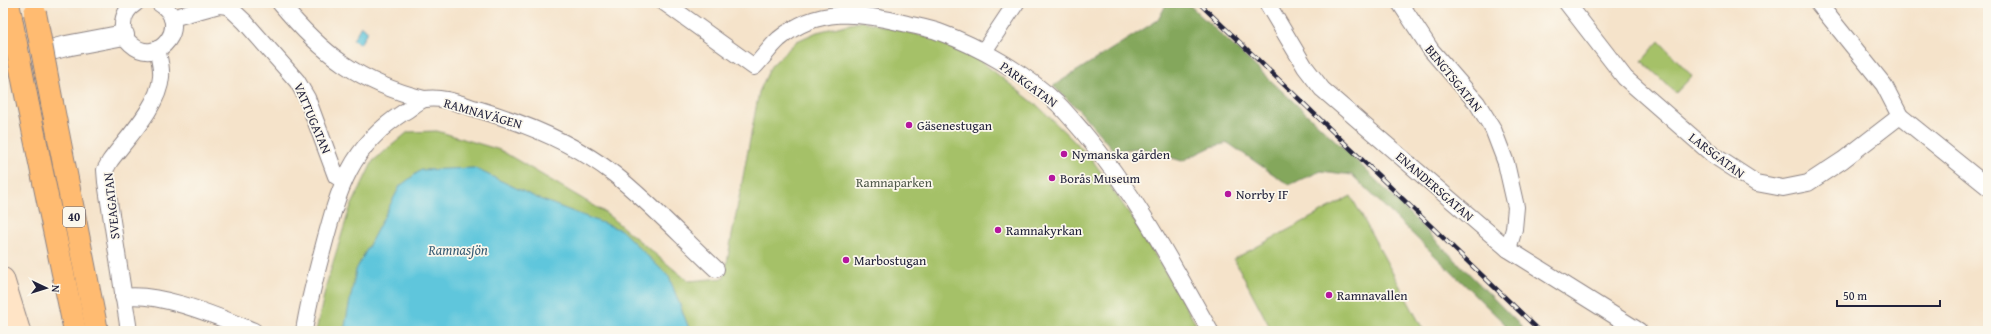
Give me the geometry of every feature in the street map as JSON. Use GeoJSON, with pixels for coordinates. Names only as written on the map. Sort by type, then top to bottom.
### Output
{"type":"FeatureCollection","features":[{"type":"Feature","properties":{"kind":"highway","name":"40"},"geometry":{"type":"LineString","coordinates":[[34,8],[97,331]]}},
{"type":"Feature","properties":{"kind":"highway","name":"40"},"geometry":{"type":"LineString","coordinates":[[10,11],[75,331]]}},
{"type":"Feature","properties":{"kind":"main road"},"geometry":{"type":"LineString","coordinates":[[3,279],[19,331]]}},
{"type":"Feature","properties":{"kind":"street"},"geometry":{"type":"LineString","coordinates":[[136,3],[124,16],[122,27],[124,35],[130,43],[138,49],[148,51],[157,49],[164,45],[171,36],[173,25],[172,18],[167,9],[159,3]]}},
{"type":"Feature","properties":{"kind":"street"},"geometry":{"type":"LineString","coordinates":[[280,3],[318,44],[344,65],[366,79],[400,93],[424,99]]}},
{"type":"Feature","properties":{"kind":"street","name":"PARKGATAN"},"geometry":{"type":"LineString","coordinates":[[665,3],[754,67],[780,39],[799,26],[819,18],[846,13],[868,15],[938,31],[984,51],[1033,84],[1059,105],[1099,151],[1136,204],[1166,253],[1210,331]]}},
{"type":"Feature","properties":{"kind":"street"},"geometry":{"type":"LineString","coordinates":[[854,3],[868,15]]}},
{"type":"Feature","properties":{"kind":"street"},"geometry":{"type":"LineString","coordinates":[[984,51],[1016,3]]}},
{"type":"Feature","properties":{"kind":"street","name":"ENANDERSGATAN"},"geometry":{"type":"LineString","coordinates":[[1267,3],[1305,66],[1322,89],[1508,249],[1639,331]]}},
{"type":"Feature","properties":{"kind":"street","name":"BENGTSGATAN"},"geometry":{"type":"LineString","coordinates":[[1400,3],[1431,50],[1477,103],[1493,129],[1506,163],[1516,207],[1514,229],[1508,249]]}},
{"type":"Feature","properties":{"kind":"street","name":"LARSGATAN"},"geometry":{"type":"LineString","coordinates":[[1567,3],[1625,78],[1713,155],[1756,183],[1783,188],[1808,182],[1843,160],[1900,116]]}},
{"type":"Feature","properties":{"kind":"street"},"geometry":{"type":"LineString","coordinates":[[1818,3],[1884,85],[1900,116],[1988,187]]}},
{"type":"Feature","properties":{"kind":"street"},"geometry":{"type":"LineString","coordinates":[[172,18],[218,5],[230,5]]}},
{"type":"Feature","properties":{"kind":"street","name":"VATTUGATAN"},"geometry":{"type":"LineString","coordinates":[[230,5],[298,81],[307,98],[336,176],[343,180]]}},
{"type":"Feature","properties":{"kind":"street"},"geometry":{"type":"LineString","coordinates":[[3,63],[66,46],[124,35]]}},
{"type":"Feature","properties":{"kind":"street","name":"SVEAGATAN"},"geometry":{"type":"LineString","coordinates":[[129,331],[106,170],[110,161],[150,108],[157,95],[161,74],[157,49]]}},
{"type":"Feature","properties":{"kind":"street"},"geometry":{"type":"LineString","coordinates":[[304,331],[323,248],[343,180],[368,143],[392,120],[424,99]]}},
{"type":"Feature","properties":{"kind":"street","name":"RAMNAVÄGEN"},"geometry":{"type":"LineString","coordinates":[[424,99],[449,101],[498,116],[530,127],[570,147],[613,174],[716,269]]}},
{"type":"Feature","properties":{"kind":"street"},"geometry":{"type":"LineString","coordinates":[[123,297],[134,295],[200,310],[254,331]]}},
{"type":"Feature","properties":{"kind":"green space"},"geometry":{"type":"Polygon","coordinates":[[[1167,3],[1187,3],[1352,156],[1526,331],[1507,331],[1505,324],[1352,175],[1321,171],[1289,185],[1228,143],[1211,147],[1182,161],[1139,148],[1114,151],[1079,110],[1053,86],[1158,20],[1167,3]]]}},
{"type":"Feature","properties":{"kind":"green space","name":"Ramnaparken"},"geometry":{"type":"Polygon","coordinates":[[[863,21],[943,41],[978,59],[1039,107],[1091,158],[1139,228],[1200,331],[316,331],[327,282],[349,211],[373,161],[408,132],[437,131],[500,150],[603,211],[688,281],[724,278],[759,92],[771,66],[797,41],[817,32],[863,21]]]}},
{"type":"Feature","properties":{"kind":"green space"},"geometry":{"type":"Polygon","coordinates":[[[1659,41],[1692,76],[1676,93],[1642,61],[1659,41]]]}},
{"type":"Feature","properties":{"kind":"green space","name":"Ramnavallen"},"geometry":{"type":"Polygon","coordinates":[[[1351,196],[1424,331],[1272,331],[1234,259],[1351,196]]]}},
{"type":"Feature","properties":{"kind":"water"},"geometry":{"type":"Polygon","coordinates":[[[361,26],[368,31],[360,44],[353,40],[361,26]]]}},
{"type":"Feature","properties":{"kind":"water","name":"Ramnasjön"},"geometry":{"type":"Polygon","coordinates":[[[474,168],[537,198],[621,230],[669,277],[690,331],[344,331],[356,270],[400,186],[421,170],[474,168]]]}},
{"type":"Feature","properties":{"kind":"railway"},"geometry":{"type":"LineString","coordinates":[[1199,3],[1540,331]]}},
{"type":"Feature","properties":{"kind":"place","name":"Gäsenestugan"},"geometry":{"type":"Point","coordinates":[909,125]}},
{"type":"Feature","properties":{"kind":"place","name":"Nymanska gården"},"geometry":{"type":"Point","coordinates":[1064,154]}},
{"type":"Feature","properties":{"kind":"place","name":"Borås Museum"},"geometry":{"type":"Point","coordinates":[1052,178]}},
{"type":"Feature","properties":{"kind":"place","name":"Norrby IF"},"geometry":{"type":"Point","coordinates":[1228,194]}},
{"type":"Feature","properties":{"kind":"place","name":"Ramnakyrkan"},"geometry":{"type":"Point","coordinates":[998,230]}},
{"type":"Feature","properties":{"kind":"place","name":"Marbostugan"},"geometry":{"type":"Point","coordinates":[846,260]}},
{"type":"Feature","properties":{"kind":"place","name":"Ramnavallen"},"geometry":{"type":"Point","coordinates":[1329,295]}}]}
